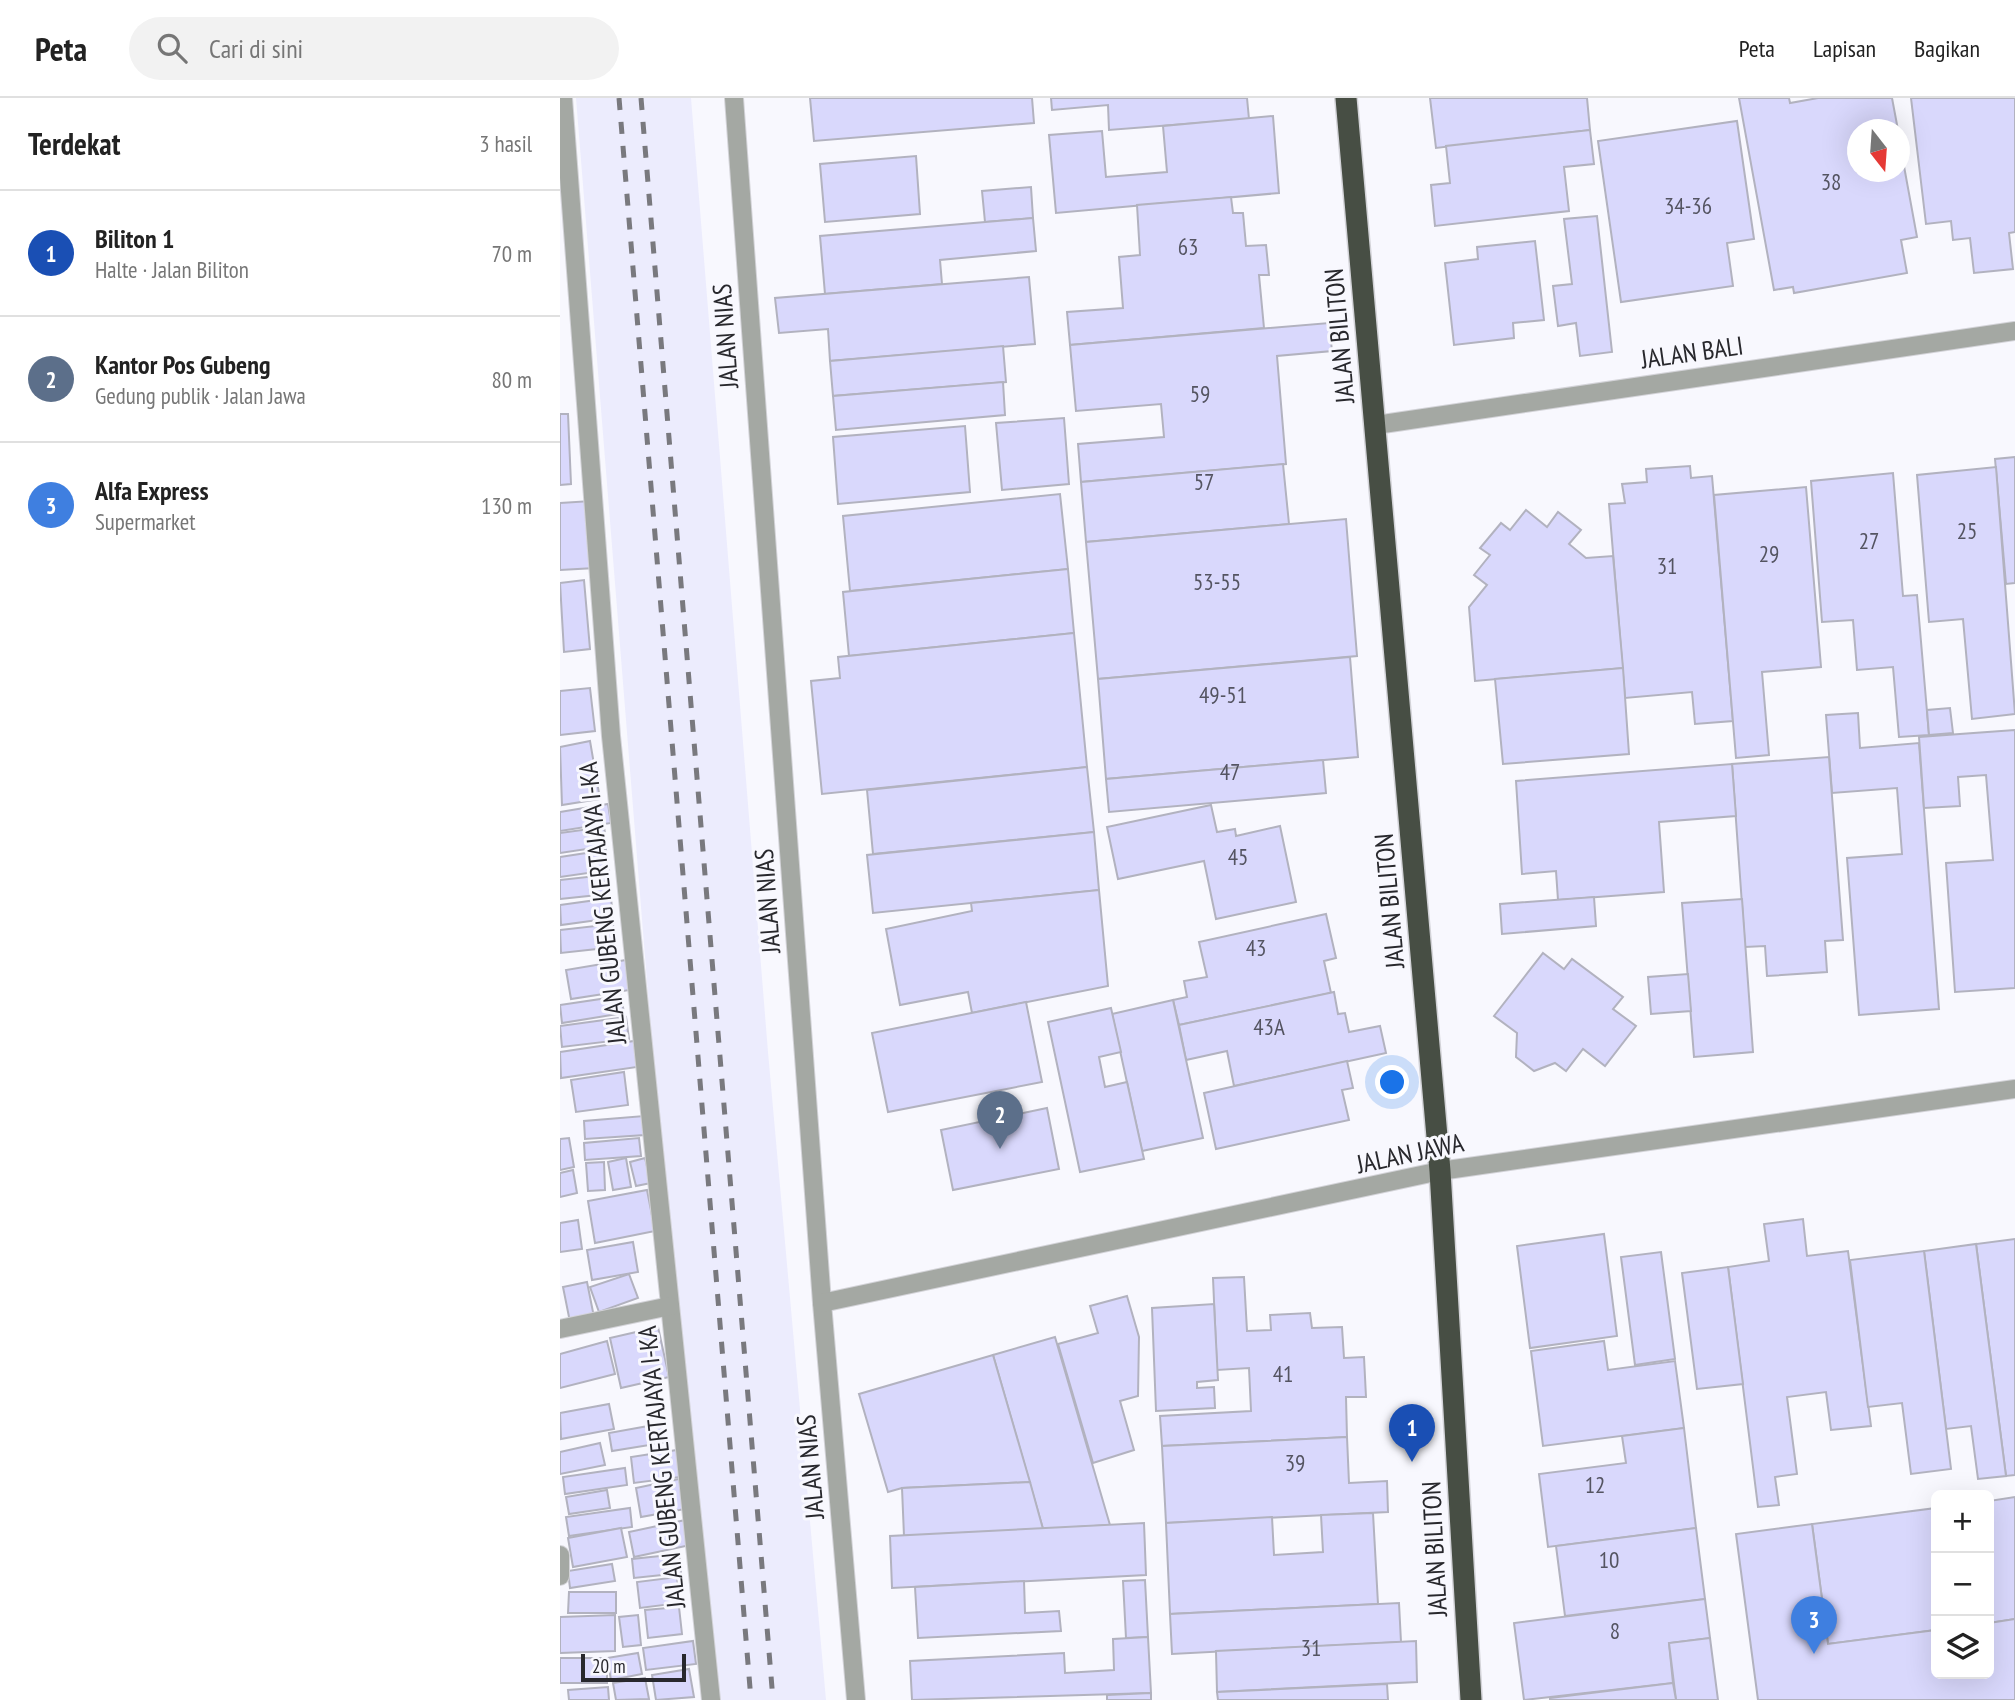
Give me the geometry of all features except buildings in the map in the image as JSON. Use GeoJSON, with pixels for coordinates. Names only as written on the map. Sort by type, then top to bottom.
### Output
{"type":"FeatureCollection","features":[{"type":"Feature","properties":{"kind":"highway","name":"JALAN BILITON"},"geometry":{"type":"LineString","coordinates":[[1346,98],[1440,1171],[1471,1700]]}},
{"type":"Feature","properties":{"kind":"street","name":"JALAN GUBENG KERTAJAYA I-KA"},"geometry":{"type":"LineString","coordinates":[[563,98],[611,736],[711,1700]]}},
{"type":"Feature","properties":{"kind":"street","name":"JALAN NIAS"},"geometry":{"type":"LineString","coordinates":[[734,98],[822,1303],[856,1700]]}},
{"type":"Feature","properties":{"kind":"street","name":"JALAN BALI"},"geometry":{"type":"LineString","coordinates":[[1376,425],[2015,331]]}},
{"type":"Feature","properties":{"kind":"street","name":"JALAN JAWA"},"geometry":{"type":"LineString","coordinates":[[822,1303],[1440,1171],[2015,1089]]}},
{"type":"Feature","properties":{"kind":"street"},"geometry":{"type":"LineString","coordinates":[[560,1329],[670,1306]]}},
{"type":"Feature","properties":{"kind":"street"},"geometry":{"type":"LineString","coordinates":[[560,1555],[560,1576]]}},
{"type":"Feature","properties":{"kind":"shaded area"},"geometry":{"type":"Polygon","coordinates":[[[576,98],[691,98],[768,1052],[826,1700],[715,1700],[653,1056],[576,98]]]}},
{"type":"Feature","properties":{"kind":"railway"},"geometry":{"type":"LineString","coordinates":[[619,98],[751,1700]]}},
{"type":"Feature","properties":{"kind":"railway"},"geometry":{"type":"LineString","coordinates":[[641,98],[773,1700]]}},
{"type":"Feature","properties":{"kind":"place","name":"Kantor Pos Gubeng"},"geometry":{"type":"Point","coordinates":[1000,1149]}},
{"type":"Feature","properties":{"kind":"place","name":"Biliton 1"},"geometry":{"type":"Point","coordinates":[1412,1462]}},
{"type":"Feature","properties":{"kind":"place","name":"Alfa Express"},"geometry":{"type":"Point","coordinates":[1814,1654]}}]}
